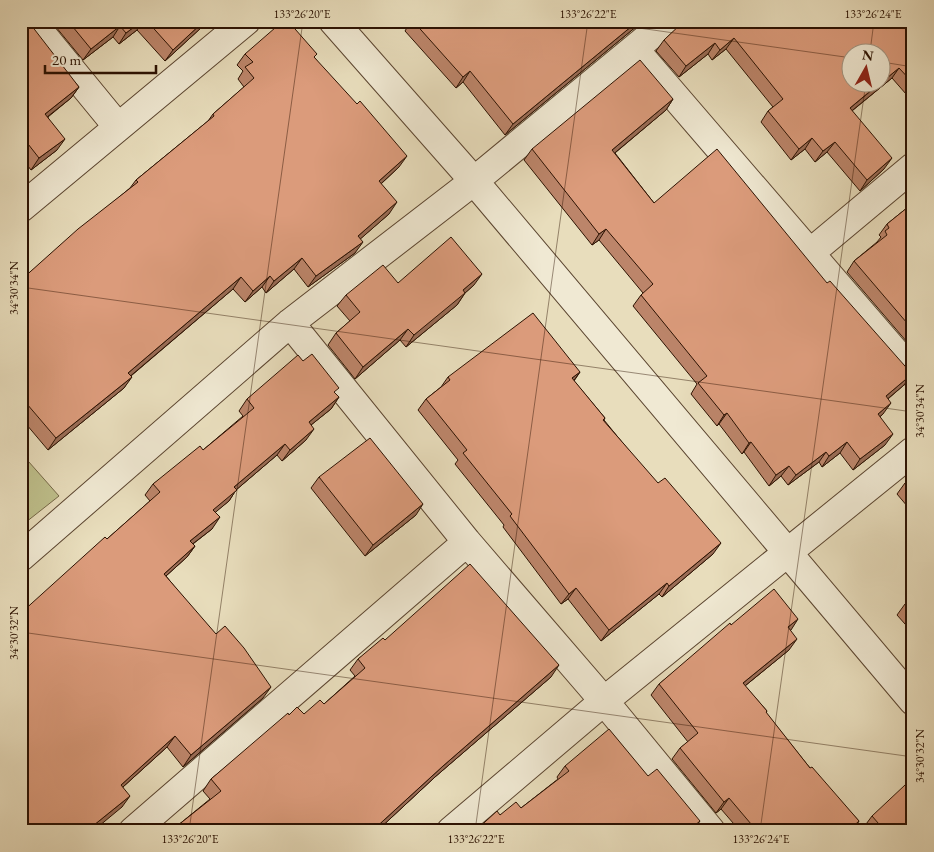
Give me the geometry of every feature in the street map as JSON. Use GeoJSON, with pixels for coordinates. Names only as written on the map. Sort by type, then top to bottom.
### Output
{"type":"FeatureCollection","features":[{"type":"Feature","properties":{"kind":"street"},"geometry":{"type":"LineString","coordinates":[[31,21],[118,126]]}},
{"type":"Feature","properties":{"kind":"street"},"geometry":{"type":"LineString","coordinates":[[21,208],[246,21]]}},
{"type":"Feature","properties":{"kind":"street"},"geometry":{"type":"LineString","coordinates":[[333,21],[474,181],[789,552],[913,702]]}},
{"type":"Feature","properties":{"kind":"street"},"geometry":{"type":"LineString","coordinates":[[21,557],[290,324],[474,181],[668,21]]}},
{"type":"Feature","properties":{"kind":"street"},"geometry":{"type":"LineString","coordinates":[[634,50],[913,373]]}},
{"type":"Feature","properties":{"kind":"street"},"geometry":{"type":"LineString","coordinates":[[810,253],[913,167]]}},
{"type":"Feature","properties":{"kind":"street"},"geometry":{"type":"LineString","coordinates":[[290,324],[467,542],[604,700],[711,831]]}},
{"type":"Feature","properties":{"kind":"street"},"geometry":{"type":"LineString","coordinates":[[451,831],[604,700],[913,451]]}},
{"type":"Feature","properties":{"kind":"street"},"geometry":{"type":"LineString","coordinates":[[133,831],[467,542]]}},
{"type":"Feature","properties":{"kind":"green space"},"geometry":{"type":"Polygon","coordinates":[[[21,453],[59,496],[21,526],[21,453]]]}},
{"type":"Feature","properties":{"kind":"building"},"geometry":{"type":"Polygon","coordinates":[[[21,21],[28,21],[79,87],[45,114],[65,139],[39,158],[21,135],[21,21]]]}},
{"type":"Feature","properties":{"kind":"building"},"geometry":{"type":"Polygon","coordinates":[[[68,21],[142,21],[126,33],[120,26],[91,49],[68,21]]]}},
{"type":"Feature","properties":{"kind":"building"},"geometry":{"type":"Polygon","coordinates":[[[147,21],[204,21],[173,50],[147,21]]]}},
{"type":"Feature","properties":{"kind":"building"},"geometry":{"type":"Polygon","coordinates":[[[283,21],[288,21],[317,54],[314,57],[357,104],[360,101],[407,156],[379,181],[397,202],[358,236],[363,242],[316,276],[302,258],[274,281],[270,276],[253,291],[241,277],[128,373],[132,377],[56,438],[21,397],[21,280],[78,229],[138,182],[136,180],[214,116],[213,114],[254,78],[245,67],[253,62],[245,54],[283,21]]]}},
{"type":"Feature","properties":{"kind":"building"},"geometry":{"type":"Polygon","coordinates":[[[413,21],[638,21],[513,124],[470,71],[463,77],[413,21]]]}},
{"type":"Feature","properties":{"kind":"building"},"geometry":{"type":"Polygon","coordinates":[[[684,21],[913,21],[913,83],[899,68],[892,74],[892,42],[842,42],[842,92],[869,92],[850,108],[892,158],[867,180],[835,142],[823,151],[812,138],[799,149],[768,111],[783,99],[734,38],[720,50],[715,43],[686,66],[664,40],[684,21]]]}},
{"type":"Feature","properties":{"kind":"building"},"geometry":{"type":"Polygon","coordinates":[[[640,60],[673,99],[612,150],[654,203],[717,149],[827,283],[830,281],[912,374],[886,396],[891,403],[878,414],[893,434],[860,459],[847,442],[829,456],[826,452],[796,475],[789,466],[776,475],[727,413],[724,415],[698,383],[707,376],[641,295],[653,284],[606,229],[599,234],[532,149],[640,60]]]}},
{"type":"Feature","properties":{"kind":"building"},"geometry":{"type":"Polygon","coordinates":[[[913,203],[913,330],[854,261],[887,235],[885,231],[889,228],[887,224],[913,203]]]}},
{"type":"Feature","properties":{"kind":"building"},"geometry":{"type":"Polygon","coordinates":[[[451,237],[482,274],[463,290],[465,293],[414,335],[408,329],[363,367],[336,333],[360,312],[346,295],[383,265],[398,283],[451,237]]]}},
{"type":"Feature","properties":{"kind":"building"},"geometry":{"type":"Polygon","coordinates":[[[533,313],[580,372],[572,378],[605,418],[603,420],[658,483],[665,478],[721,543],[669,586],[667,583],[609,630],[576,588],[569,594],[510,516],[512,514],[463,453],[467,450],[426,399],[450,380],[448,377],[533,313]]]}},
{"type":"Feature","properties":{"kind":"building"},"geometry":{"type":"Polygon","coordinates":[[[312,354],[339,388],[334,392],[339,397],[309,422],[314,429],[290,450],[285,444],[234,487],[237,490],[213,510],[220,517],[190,541],[195,546],[164,574],[216,634],[225,626],[244,648],[271,687],[191,755],[175,736],[121,785],[130,796],[94,825],[100,831],[21,831],[21,613],[105,537],[107,539],[160,492],[153,484],[200,446],[203,450],[254,408],[247,399],[298,355],[303,361],[312,354]]]}},
{"type":"Feature","properties":{"kind":"building"},"geometry":{"type":"Polygon","coordinates":[[[370,438],[423,504],[373,545],[319,477],[370,438]]]}},
{"type":"Feature","properties":{"kind":"building"},"geometry":{"type":"Polygon","coordinates":[[[913,476],[913,493],[905,483],[913,476]]]}},
{"type":"Feature","properties":{"kind":"building"},"geometry":{"type":"Polygon","coordinates":[[[470,564],[559,665],[372,831],[176,831],[179,828],[177,826],[221,791],[211,779],[297,707],[304,714],[320,700],[324,704],[365,668],[358,659],[383,638],[385,640],[470,564]]]}},
{"type":"Feature","properties":{"kind":"building"},"geometry":{"type":"Polygon","coordinates":[[[774,589],[798,619],[788,627],[797,639],[743,683],[767,711],[810,768],[812,767],[859,821],[848,831],[757,831],[729,798],[724,802],[680,748],[698,733],[659,684],[730,623],[731,625],[774,589]]]}},
{"type":"Feature","properties":{"kind":"building"},"geometry":{"type":"Polygon","coordinates":[[[913,597],[913,613],[905,604],[913,597]]]}},
{"type":"Feature","properties":{"kind":"building"},"geometry":{"type":"Polygon","coordinates":[[[609,729],[648,776],[657,769],[700,821],[688,831],[475,831],[497,811],[500,815],[516,802],[521,808],[569,771],[565,766],[609,729]]]}},
{"type":"Feature","properties":{"kind":"building"},"geometry":{"type":"Polygon","coordinates":[[[905,785],[913,794],[913,831],[885,831],[872,816],[905,785]]]}}]}
